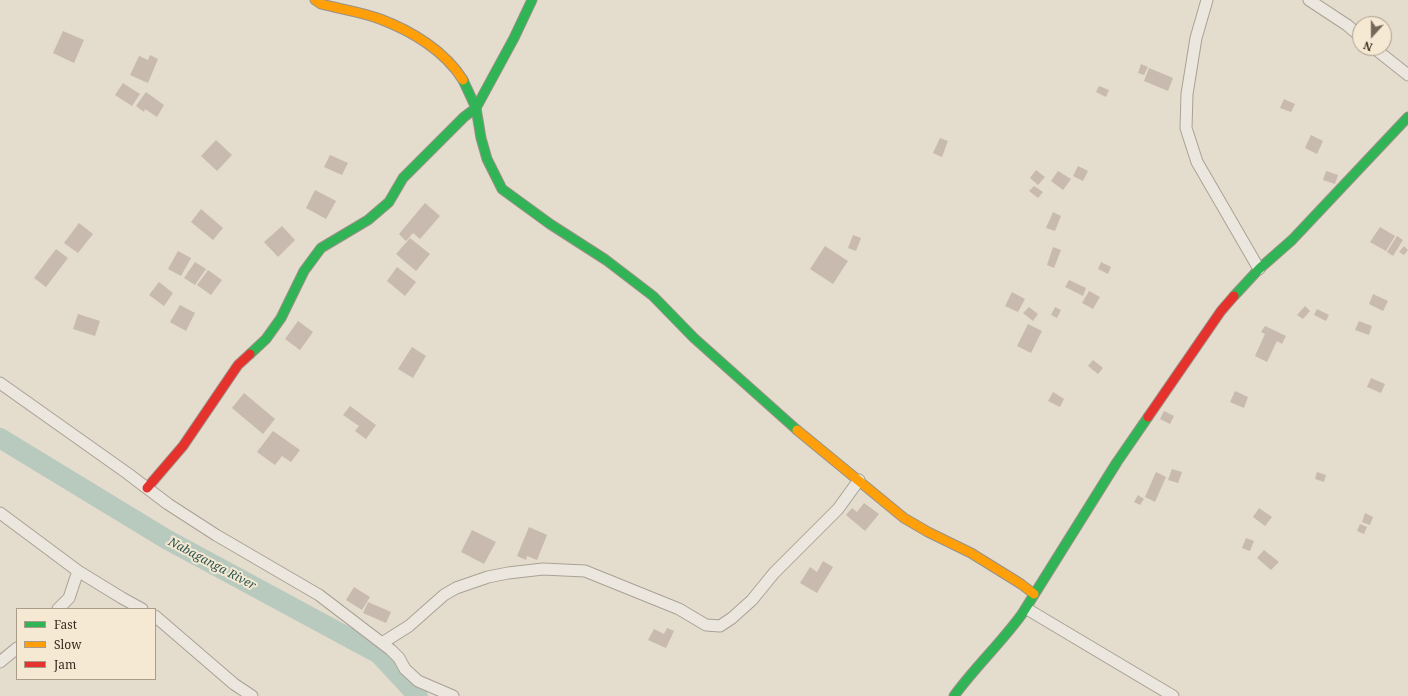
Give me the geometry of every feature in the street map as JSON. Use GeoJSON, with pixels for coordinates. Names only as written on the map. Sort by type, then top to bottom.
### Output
{"type":"FeatureCollection","features":[{"type":"Feature","properties":{"kind":"street"},"geometry":{"type":"LineString","coordinates":[[315,0],[321,4],[380,19],[414,34],[434,48],[456,69],[468,89],[476,108],[481,138],[487,159],[502,189],[550,224],[606,260],[653,296],[694,338],[804,436],[904,518],[928,532],[971,553],[1021,584],[1034,594]]}},
{"type":"Feature","properties":{"kind":"street"},"geometry":{"type":"LineString","coordinates":[[147,488],[183,446],[238,365],[270,334],[281,318],[304,271],[321,248],[368,220],[389,202],[403,178],[464,117],[476,108],[514,38],[532,0]]}},
{"type":"Feature","properties":{"kind":"street"},"geometry":{"type":"LineString","coordinates":[[1207,0],[1196,38],[1187,94],[1186,128],[1197,162],[1259,269]]}},
{"type":"Feature","properties":{"kind":"street"},"geometry":{"type":"LineString","coordinates":[[1309,0],[1352,29]]}},
{"type":"Feature","properties":{"kind":"street"},"geometry":{"type":"LineString","coordinates":[[1384,56],[1408,75]]}},
{"type":"Feature","properties":{"kind":"street"},"geometry":{"type":"LineString","coordinates":[[954,696],[979,664],[1018,623],[1034,594],[1117,462],[1221,311],[1259,269],[1292,240],[1408,117]]}},
{"type":"Feature","properties":{"kind":"street"},"geometry":{"type":"LineString","coordinates":[[0,383],[168,504],[216,535],[319,595],[382,643],[399,658],[405,669],[418,681],[454,696]]}},
{"type":"Feature","properties":{"kind":"street"},"geometry":{"type":"LineString","coordinates":[[382,643],[409,626],[444,595],[456,588],[488,577],[543,568],[585,571],[679,609],[706,625],[720,626],[732,618],[752,600],[774,573],[838,509],[859,480]]}},
{"type":"Feature","properties":{"kind":"street"},"geometry":{"type":"LineString","coordinates":[[0,513],[78,571],[140,608]]}},
{"type":"Feature","properties":{"kind":"street"},"geometry":{"type":"LineString","coordinates":[[59,608],[69,598],[78,571]]}},
{"type":"Feature","properties":{"kind":"street"},"geometry":{"type":"LineString","coordinates":[[1027,609],[1172,696]]}},
{"type":"Feature","properties":{"kind":"street"},"geometry":{"type":"LineString","coordinates":[[156,617],[234,684],[252,696]]}},
{"type":"Feature","properties":{"kind":"street"},"geometry":{"type":"LineString","coordinates":[[0,662],[16,649]]}},
{"type":"Feature","properties":{"kind":"building"},"geometry":{"type":"Polygon","coordinates":[[[63,31],[84,40],[74,63],[53,53],[63,31]]]}},
{"type":"Feature","properties":{"kind":"building"},"geometry":{"type":"Polygon","coordinates":[[[150,55],[158,59],[148,83],[130,75],[139,56],[148,60],[150,55]]]}},
{"type":"Feature","properties":{"kind":"building"},"geometry":{"type":"Polygon","coordinates":[[[1141,64],[1148,67],[1144,75],[1138,73],[1141,64]]]}},
{"type":"Feature","properties":{"kind":"building"},"geometry":{"type":"Polygon","coordinates":[[[1149,68],[1173,78],[1168,91],[1144,81],[1149,68]]]}},
{"type":"Feature","properties":{"kind":"building"},"geometry":{"type":"Polygon","coordinates":[[[123,83],[140,94],[132,106],[115,95],[123,83]]]}},
{"type":"Feature","properties":{"kind":"building"},"geometry":{"type":"Polygon","coordinates":[[[1099,86],[1109,90],[1106,97],[1096,92],[1099,86]]]}},
{"type":"Feature","properties":{"kind":"building"},"geometry":{"type":"Polygon","coordinates":[[[146,92],[164,105],[157,117],[145,109],[144,112],[136,106],[146,92]]]}},
{"type":"Feature","properties":{"kind":"building"},"geometry":{"type":"Polygon","coordinates":[[[1284,99],[1295,104],[1291,112],[1280,108],[1284,99]]]}},
{"type":"Feature","properties":{"kind":"building"},"geometry":{"type":"Polygon","coordinates":[[[1311,135],[1323,141],[1317,154],[1305,148],[1311,135]]]}},
{"type":"Feature","properties":{"kind":"building"},"geometry":{"type":"Polygon","coordinates":[[[940,138],[948,141],[942,157],[933,153],[940,138]]]}},
{"type":"Feature","properties":{"kind":"building"},"geometry":{"type":"Polygon","coordinates":[[[216,140],[232,155],[217,171],[201,156],[216,140]]]}},
{"type":"Feature","properties":{"kind":"building"},"geometry":{"type":"Polygon","coordinates":[[[330,155],[348,163],[342,175],[324,167],[330,155]]]}},
{"type":"Feature","properties":{"kind":"building"},"geometry":{"type":"Polygon","coordinates":[[[1078,166],[1088,171],[1083,181],[1073,176],[1078,166]]]}},
{"type":"Feature","properties":{"kind":"building"},"geometry":{"type":"Polygon","coordinates":[[[1036,170],[1045,177],[1038,185],[1030,178],[1036,170]]]}},
{"type":"Feature","properties":{"kind":"building"},"geometry":{"type":"Polygon","coordinates":[[[1058,171],[1071,179],[1063,190],[1051,181],[1058,171]]]}},
{"type":"Feature","properties":{"kind":"building"},"geometry":{"type":"Polygon","coordinates":[[[1326,171],[1338,175],[1335,184],[1323,180],[1326,171]]]}},
{"type":"Feature","properties":{"kind":"building"},"geometry":{"type":"Polygon","coordinates":[[[1034,186],[1043,192],[1038,198],[1029,191],[1034,186]]]}},
{"type":"Feature","properties":{"kind":"building"},"geometry":{"type":"Polygon","coordinates":[[[315,190],[336,201],[326,219],[306,208],[315,190]]]}},
{"type":"Feature","properties":{"kind":"building"},"geometry":{"type":"Polygon","coordinates":[[[425,203],[440,216],[420,239],[413,233],[406,241],[399,234],[425,203]]]}},
{"type":"Feature","properties":{"kind":"building"},"geometry":{"type":"Polygon","coordinates":[[[201,209],[223,228],[213,240],[191,222],[201,209]]]}},
{"type":"Feature","properties":{"kind":"building"},"geometry":{"type":"Polygon","coordinates":[[[1053,212],[1061,216],[1055,231],[1046,228],[1053,212]]]}},
{"type":"Feature","properties":{"kind":"building"},"geometry":{"type":"Polygon","coordinates":[[[79,223],[93,234],[78,253],[64,243],[79,223]]]}},
{"type":"Feature","properties":{"kind":"building"},"geometry":{"type":"Polygon","coordinates":[[[282,226],[295,240],[278,257],[264,242],[282,226]]]}},
{"type":"Feature","properties":{"kind":"building"},"geometry":{"type":"Polygon","coordinates":[[[1380,227],[1395,236],[1386,251],[1370,242],[1380,227]]]}},
{"type":"Feature","properties":{"kind":"building"},"geometry":{"type":"Polygon","coordinates":[[[853,235],[861,238],[856,251],[848,248],[853,235]]]}},
{"type":"Feature","properties":{"kind":"building"},"geometry":{"type":"Polygon","coordinates":[[[1397,236],[1403,240],[1393,256],[1387,252],[1397,236]]]}},
{"type":"Feature","properties":{"kind":"building"},"geometry":{"type":"Polygon","coordinates":[[[410,238],[430,254],[416,271],[396,254],[410,238]]]}},
{"type":"Feature","properties":{"kind":"building"},"geometry":{"type":"Polygon","coordinates":[[[825,246],[848,261],[833,284],[810,269],[825,246]]]}},
{"type":"Feature","properties":{"kind":"building"},"geometry":{"type":"Polygon","coordinates":[[[1404,246],[1408,250],[1404,255],[1399,252],[1404,246]]]}},
{"type":"Feature","properties":{"kind":"building"},"geometry":{"type":"Polygon","coordinates":[[[1053,247],[1061,250],[1054,268],[1047,265],[1053,247]]]}},
{"type":"Feature","properties":{"kind":"building"},"geometry":{"type":"Polygon","coordinates":[[[56,249],[68,258],[46,287],[34,278],[56,249]]]}},
{"type":"Feature","properties":{"kind":"building"},"geometry":{"type":"Polygon","coordinates":[[[178,251],[191,258],[181,276],[168,269],[178,251]]]}},
{"type":"Feature","properties":{"kind":"building"},"geometry":{"type":"Polygon","coordinates":[[[195,262],[206,269],[195,285],[184,278],[195,262]]]}},
{"type":"Feature","properties":{"kind":"building"},"geometry":{"type":"Polygon","coordinates":[[[1101,262],[1111,267],[1108,274],[1098,269],[1101,262]]]}},
{"type":"Feature","properties":{"kind":"building"},"geometry":{"type":"Polygon","coordinates":[[[397,267],[416,282],[405,296],[387,281],[397,267]]]}},
{"type":"Feature","properties":{"kind":"building"},"geometry":{"type":"Polygon","coordinates":[[[208,270],[222,280],[211,295],[197,285],[208,270]]]}},
{"type":"Feature","properties":{"kind":"building"},"geometry":{"type":"Polygon","coordinates":[[[1069,280],[1086,288],[1083,296],[1065,287],[1069,280]]]}},
{"type":"Feature","properties":{"kind":"building"},"geometry":{"type":"Polygon","coordinates":[[[159,282],[173,293],[164,306],[149,295],[159,282]]]}},
{"type":"Feature","properties":{"kind":"building"},"geometry":{"type":"Polygon","coordinates":[[[1089,291],[1100,297],[1093,309],[1082,303],[1089,291]]]}},
{"type":"Feature","properties":{"kind":"building"},"geometry":{"type":"Polygon","coordinates":[[[1012,292],[1025,299],[1018,312],[1005,306],[1012,292]]]}},
{"type":"Feature","properties":{"kind":"building"},"geometry":{"type":"Polygon","coordinates":[[[1373,294],[1388,301],[1383,311],[1369,304],[1373,294]]]}},
{"type":"Feature","properties":{"kind":"building"},"geometry":{"type":"Polygon","coordinates":[[[180,305],[195,313],[186,331],[170,322],[180,305]]]}},
{"type":"Feature","properties":{"kind":"building"},"geometry":{"type":"Polygon","coordinates":[[[1305,306],[1310,311],[1303,319],[1297,315],[1305,306]]]}},
{"type":"Feature","properties":{"kind":"building"},"geometry":{"type":"Polygon","coordinates":[[[1029,307],[1038,314],[1033,321],[1023,313],[1029,307]]]}},
{"type":"Feature","properties":{"kind":"building"},"geometry":{"type":"Polygon","coordinates":[[[1055,307],[1061,310],[1057,318],[1051,315],[1055,307]]]}},
{"type":"Feature","properties":{"kind":"building"},"geometry":{"type":"Polygon","coordinates":[[[1317,309],[1329,315],[1326,321],[1314,315],[1317,309]]]}},
{"type":"Feature","properties":{"kind":"building"},"geometry":{"type":"Polygon","coordinates":[[[78,314],[100,321],[95,336],[73,329],[78,314]]]}},
{"type":"Feature","properties":{"kind":"building"},"geometry":{"type":"Polygon","coordinates":[[[298,321],[313,332],[300,350],[285,339],[298,321]]]}},
{"type":"Feature","properties":{"kind":"building"},"geometry":{"type":"Polygon","coordinates":[[[1359,321],[1372,326],[1369,335],[1355,330],[1359,321]]]}},
{"type":"Feature","properties":{"kind":"building"},"geometry":{"type":"Polygon","coordinates":[[[1028,324],[1042,331],[1031,353],[1017,346],[1028,324]]]}},
{"type":"Feature","properties":{"kind":"building"},"geometry":{"type":"Polygon","coordinates":[[[1265,326],[1286,336],[1282,344],[1277,341],[1267,362],[1255,356],[1265,334],[1261,332],[1265,326]]]}},
{"type":"Feature","properties":{"kind":"building"},"geometry":{"type":"Polygon","coordinates":[[[412,347],[426,356],[413,378],[398,369],[412,347]]]}},
{"type":"Feature","properties":{"kind":"building"},"geometry":{"type":"Polygon","coordinates":[[[1093,360],[1103,368],[1098,374],[1088,366],[1093,360]]]}},
{"type":"Feature","properties":{"kind":"building"},"geometry":{"type":"Polygon","coordinates":[[[1371,378],[1385,384],[1381,393],[1367,387],[1371,378]]]}},
{"type":"Feature","properties":{"kind":"building"},"geometry":{"type":"Polygon","coordinates":[[[1235,391],[1248,397],[1244,408],[1230,402],[1235,391]]]}},
{"type":"Feature","properties":{"kind":"building"},"geometry":{"type":"Polygon","coordinates":[[[1053,392],[1064,399],[1060,407],[1048,401],[1053,392]]]}},
{"type":"Feature","properties":{"kind":"building"},"geometry":{"type":"Polygon","coordinates":[[[244,393],[275,419],[263,434],[232,408],[244,393]]]}},
{"type":"Feature","properties":{"kind":"building"},"geometry":{"type":"Polygon","coordinates":[[[350,406],[376,425],[366,439],[355,431],[359,426],[343,415],[350,406]]]}},
{"type":"Feature","properties":{"kind":"building"},"geometry":{"type":"Polygon","coordinates":[[[1164,411],[1174,416],[1170,424],[1160,419],[1164,411]]]}},
{"type":"Feature","properties":{"kind":"building"},"geometry":{"type":"Polygon","coordinates":[[[273,431],[300,450],[291,462],[282,456],[275,465],[257,452],[273,431]]]}},
{"type":"Feature","properties":{"kind":"building"},"geometry":{"type":"Polygon","coordinates":[[[1172,469],[1182,472],[1178,483],[1168,480],[1172,469]]]}},
{"type":"Feature","properties":{"kind":"building"},"geometry":{"type":"Polygon","coordinates":[[[1156,472],[1166,477],[1155,502],[1145,497],[1156,472]]]}},
{"type":"Feature","properties":{"kind":"building"},"geometry":{"type":"Polygon","coordinates":[[[1317,472],[1326,475],[1324,482],[1315,479],[1317,472]]]}},
{"type":"Feature","properties":{"kind":"building"},"geometry":{"type":"Polygon","coordinates":[[[1138,495],[1144,499],[1140,505],[1134,502],[1138,495]]]}},
{"type":"Feature","properties":{"kind":"building"},"geometry":{"type":"Polygon","coordinates":[[[864,503],[879,514],[865,531],[846,515],[852,508],[857,512],[864,503]]]}},
{"type":"Feature","properties":{"kind":"building"},"geometry":{"type":"Polygon","coordinates":[[[1259,508],[1272,517],[1265,526],[1253,517],[1259,508]]]}},
{"type":"Feature","properties":{"kind":"building"},"geometry":{"type":"Polygon","coordinates":[[[1365,513],[1373,517],[1370,525],[1362,522],[1365,513]]]}},
{"type":"Feature","properties":{"kind":"building"},"geometry":{"type":"Polygon","coordinates":[[[1360,524],[1367,527],[1364,534],[1357,531],[1360,524]]]}},
{"type":"Feature","properties":{"kind":"building"},"geometry":{"type":"Polygon","coordinates":[[[529,527],[547,535],[537,560],[527,556],[526,560],[517,556],[529,527]]]}},
{"type":"Feature","properties":{"kind":"building"},"geometry":{"type":"Polygon","coordinates":[[[472,530],[496,542],[484,564],[461,552],[472,530]]]}},
{"type":"Feature","properties":{"kind":"building"},"geometry":{"type":"Polygon","coordinates":[[[1246,538],[1254,541],[1250,551],[1242,548],[1246,538]]]}},
{"type":"Feature","properties":{"kind":"building"},"geometry":{"type":"Polygon","coordinates":[[[1264,550],[1279,562],[1271,570],[1257,558],[1264,550]]]}},
{"type":"Feature","properties":{"kind":"building"},"geometry":{"type":"Polygon","coordinates":[[[823,561],[833,567],[817,593],[800,583],[810,567],[817,572],[823,561]]]}},
{"type":"Feature","properties":{"kind":"building"},"geometry":{"type":"Polygon","coordinates":[[[354,587],[370,597],[362,610],[346,600],[354,587]]]}},
{"type":"Feature","properties":{"kind":"building"},"geometry":{"type":"Polygon","coordinates":[[[368,602],[391,612],[386,623],[363,613],[368,602]]]}},
{"type":"Feature","properties":{"kind":"building"},"geometry":{"type":"Polygon","coordinates":[[[667,628],[674,631],[666,648],[648,640],[654,629],[664,634],[667,628]]]}},
{"type":"Feature","properties":{"kind":"waterway","name":"Nabaganga River"},"geometry":{"type":"LineString","coordinates":[[0,438],[166,539],[379,654],[418,696]]}},
{"type":"Feature","properties":{"kind":"traffic: fast"},"geometry":{"type":"LineString","coordinates":[[250,354],[266,339],[281,318],[304,271],[321,248],[368,220],[389,202],[403,178],[464,117],[476,108],[514,38],[532,0]]}},
{"type":"Feature","properties":{"kind":"traffic: fast"},"geometry":{"type":"LineString","coordinates":[[463,80],[476,108],[481,138],[487,159],[502,189],[550,224],[606,260],[653,296],[694,338],[797,430]]}},
{"type":"Feature","properties":{"kind":"traffic: fast"},"geometry":{"type":"LineString","coordinates":[[1234,296],[1259,269],[1292,240],[1408,117]]}},
{"type":"Feature","properties":{"kind":"traffic: fast"},"geometry":{"type":"LineString","coordinates":[[954,696],[1022,614],[1117,462],[1148,417]]}},
{"type":"Feature","properties":{"kind":"traffic: slow"},"geometry":{"type":"LineString","coordinates":[[315,0],[321,4],[358,12],[373,17],[392,24],[416,36],[447,60],[463,80]]}},
{"type":"Feature","properties":{"kind":"traffic: slow"},"geometry":{"type":"LineString","coordinates":[[797,430],[904,518],[928,532],[971,553],[1021,584],[1034,594]]}},
{"type":"Feature","properties":{"kind":"traffic: jam"},"geometry":{"type":"LineString","coordinates":[[1148,417],[1221,311],[1234,296]]}},
{"type":"Feature","properties":{"kind":"traffic: jam"},"geometry":{"type":"LineString","coordinates":[[147,488],[183,446],[238,365],[250,354]]}}]}
